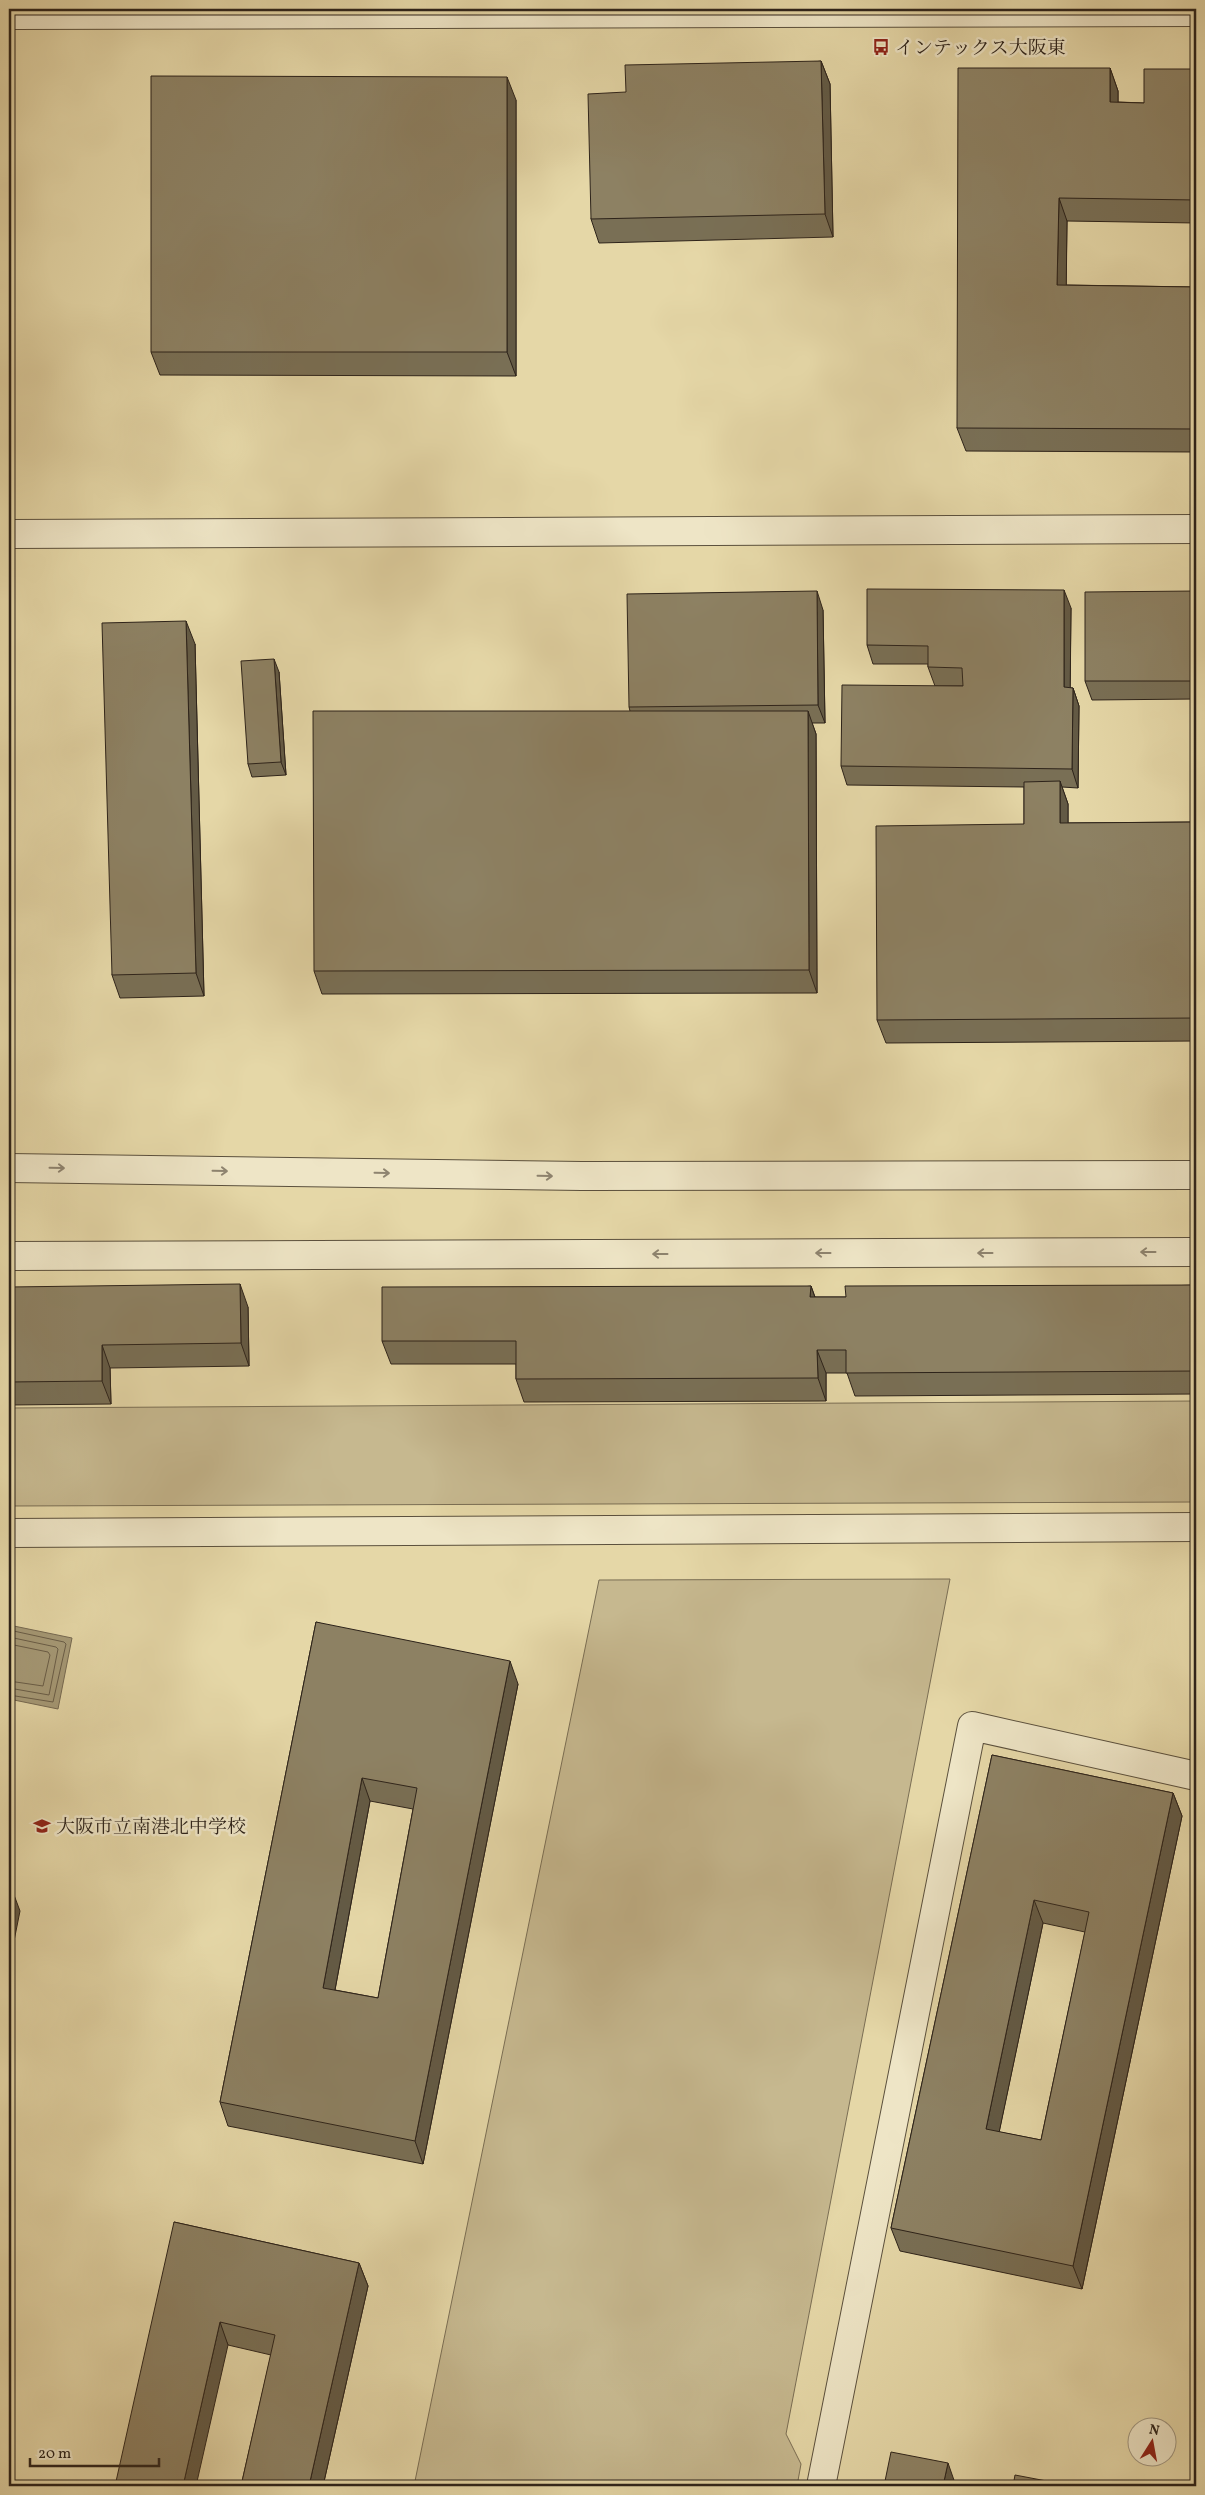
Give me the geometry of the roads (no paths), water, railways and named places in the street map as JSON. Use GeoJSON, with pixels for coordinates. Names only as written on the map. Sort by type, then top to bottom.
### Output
{"type":"FeatureCollection","features":[{"type":"Feature","properties":{"kind":"street"},"geometry":{"type":"LineString","coordinates":[[9,15],[1196,12]]}},
{"type":"Feature","properties":{"kind":"street"},"geometry":{"type":"LineString","coordinates":[[9,534],[1196,529]]}},
{"type":"Feature","properties":{"kind":"street"},"geometry":{"type":"LineString","coordinates":[[9,1168],[582,1176],[1196,1175]]}},
{"type":"Feature","properties":{"kind":"street"},"geometry":{"type":"LineString","coordinates":[[9,1256],[1196,1252]]}},
{"type":"Feature","properties":{"kind":"street"},"geometry":{"type":"LineString","coordinates":[[9,1534],[1196,1526]]}},
{"type":"Feature","properties":{"kind":"street"},"geometry":{"type":"LineString","coordinates":[[821,2486],[972,1726],[1196,1776]]}},
{"type":"Feature","properties":{"kind":"water"},"geometry":{"type":"Polygon","coordinates":[[[9,1625],[72,1638],[58,1709],[9,1699],[9,1625]]]}},
{"type":"Feature","properties":{"kind":"place","name":"インテックス大阪東"},"geometry":{"type":"Point","coordinates":[881,47]}},
{"type":"Feature","properties":{"kind":"place","name":"大阪市立南港北中学校"},"geometry":{"type":"Point","coordinates":[42,1826]}}]}
